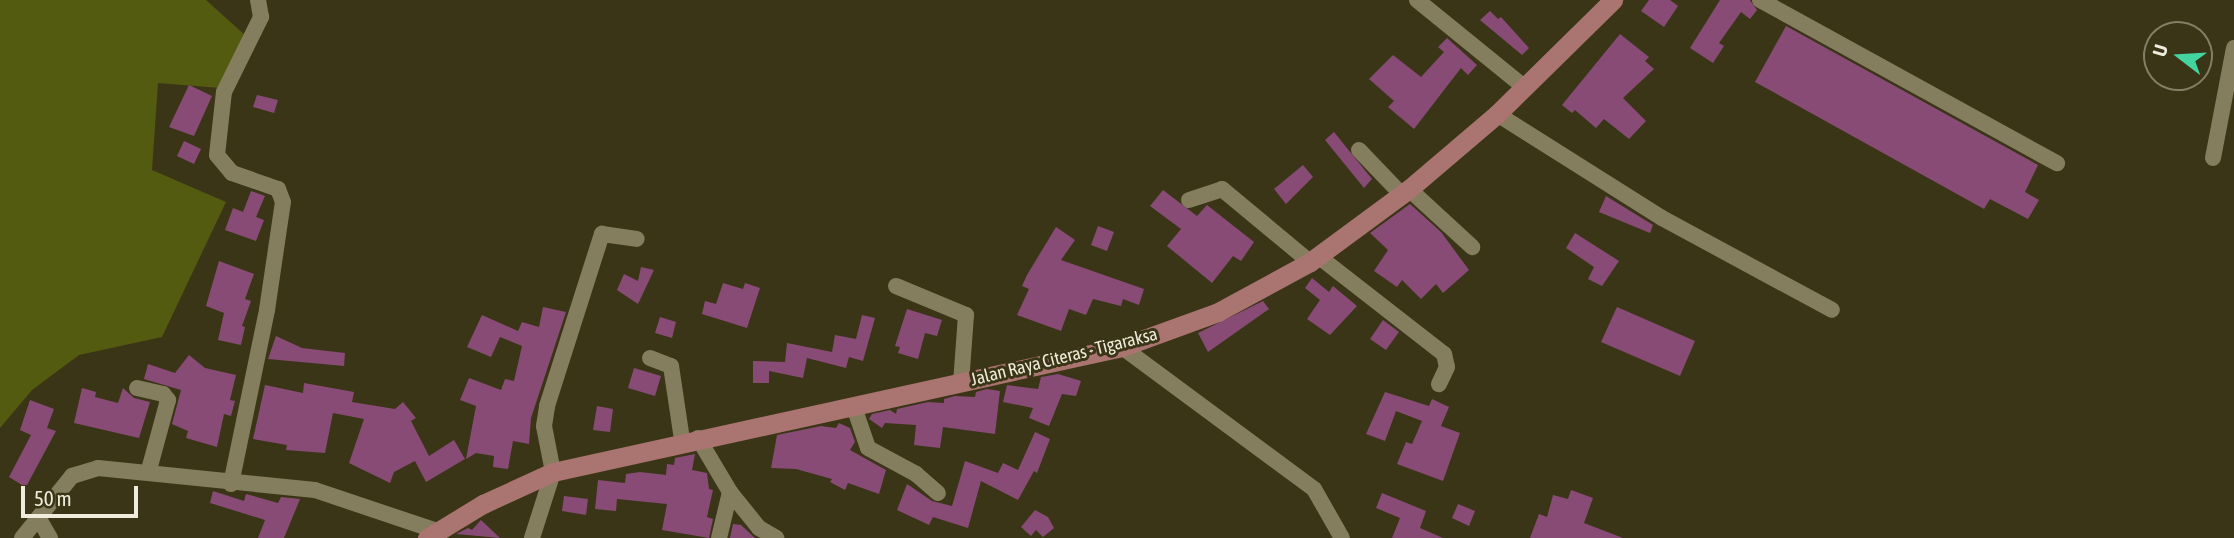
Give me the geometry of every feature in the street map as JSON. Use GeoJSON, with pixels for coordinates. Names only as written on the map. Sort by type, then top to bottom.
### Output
{"type":"FeatureCollection","features":[{"type":"Feature","properties":{"kind":"main road","name":"Jalan Raya Citeras - Tigaraksa"},"geometry":{"type":"LineString","coordinates":[[431,534],[553,471],[1122,346],[1218,312],[1314,259],[1405,192],[1497,114],[1613,0]]}},
{"type":"Feature","properties":{"kind":"street"},"geometry":{"type":"LineString","coordinates":[[231,484],[267,310],[283,201],[278,189],[232,173],[216,155],[224,92],[261,17],[258,0]]}},
{"type":"Feature","properties":{"kind":"street"},"geometry":{"type":"LineString","coordinates":[[1417,0],[1524,86]]}},
{"type":"Feature","properties":{"kind":"street"},"geometry":{"type":"LineString","coordinates":[[1760,0],[2057,163]]}},
{"type":"Feature","properties":{"kind":"street"},"geometry":{"type":"LineString","coordinates":[[2213,158],[2234,48]]}},
{"type":"Feature","properties":{"kind":"street"},"geometry":{"type":"LineString","coordinates":[[1497,114],[1662,218],[1832,310]]}},
{"type":"Feature","properties":{"kind":"street"},"geometry":{"type":"LineString","coordinates":[[1359,150],[1472,247]]}},
{"type":"Feature","properties":{"kind":"street"},"geometry":{"type":"LineString","coordinates":[[1189,200],[1222,189],[1444,354],[1447,367],[1439,384]]}},
{"type":"Feature","properties":{"kind":"street"},"geometry":{"type":"LineString","coordinates":[[532,538],[553,471],[544,426],[547,406],[602,234],[637,239]]}},
{"type":"Feature","properties":{"kind":"street"},"geometry":{"type":"LineString","coordinates":[[896,286],[966,315],[961,383]]}},
{"type":"Feature","properties":{"kind":"street"},"geometry":{"type":"LineString","coordinates":[[1122,346],[1314,489],[1342,538]]}},
{"type":"Feature","properties":{"kind":"street"},"geometry":{"type":"LineString","coordinates":[[650,358],[671,366],[690,439],[759,528],[776,538]]}},
{"type":"Feature","properties":{"kind":"street"},"geometry":{"type":"LineString","coordinates":[[137,388],[163,394],[169,400],[149,470]]}},
{"type":"Feature","properties":{"kind":"street"},"geometry":{"type":"LineString","coordinates":[[854,407],[868,448],[916,474],[938,493]]}},
{"type":"Feature","properties":{"kind":"street"},"geometry":{"type":"LineString","coordinates":[[22,538],[78,471],[149,470],[231,484],[315,490],[431,534]]}},
{"type":"Feature","properties":{"kind":"street"},"geometry":{"type":"LineString","coordinates":[[719,538],[730,492]]}},
{"type":"Feature","properties":{"kind":"street"},"geometry":{"type":"LineString","coordinates":[[39,520],[50,538]]}},
{"type":"Feature","properties":{"kind":"green space"},"geometry":{"type":"Polygon","coordinates":[[[0,0],[206,0],[246,36],[233,89],[158,83],[152,170],[226,202],[162,337],[79,355],[32,390],[0,428],[0,0]]]}},
{"type":"Feature","properties":{"kind":"building"},"geometry":{"type":"Polygon","coordinates":[[[1649,0],[1670,0],[1678,6],[1664,27],[1641,11],[1649,0]]]}},
{"type":"Feature","properties":{"kind":"building"},"geometry":{"type":"Polygon","coordinates":[[[1720,0],[1750,0],[1757,10],[1750,19],[1741,12],[1719,43],[1724,46],[1713,63],[1690,48],[1720,0]]]}},
{"type":"Feature","properties":{"kind":"building"},"geometry":{"type":"Polygon","coordinates":[[[1490,11],[1498,19],[1501,17],[1529,48],[1522,55],[1480,20],[1490,11]]]}},
{"type":"Feature","properties":{"kind":"building"},"geometry":{"type":"Polygon","coordinates":[[[1786,26],[2038,165],[2025,192],[2039,200],[2028,219],[1990,199],[1984,209],[1755,82],[1786,26]]]}},
{"type":"Feature","properties":{"kind":"building"},"geometry":{"type":"Polygon","coordinates":[[[1620,34],[1649,57],[1645,61],[1654,69],[1623,98],[1646,121],[1629,139],[1604,119],[1596,128],[1575,110],[1572,113],[1562,105],[1620,34]]]}},
{"type":"Feature","properties":{"kind":"building"},"geometry":{"type":"Polygon","coordinates":[[[1447,38],[1477,65],[1468,75],[1461,68],[1414,129],[1388,107],[1394,101],[1369,79],[1393,55],[1421,77],[1444,52],[1438,47],[1447,38]]]}},
{"type":"Feature","properties":{"kind":"building"},"geometry":{"type":"Polygon","coordinates":[[[189,85],[212,96],[194,136],[169,127],[189,85]]]}},
{"type":"Feature","properties":{"kind":"building"},"geometry":{"type":"Polygon","coordinates":[[[257,95],[278,100],[274,113],[253,107],[257,95]]]}},
{"type":"Feature","properties":{"kind":"building"},"geometry":{"type":"Polygon","coordinates":[[[1334,132],[1372,179],[1364,188],[1325,140],[1334,132]]]}},
{"type":"Feature","properties":{"kind":"building"},"geometry":{"type":"Polygon","coordinates":[[[184,141],[201,149],[194,164],[177,156],[184,141]]]}},
{"type":"Feature","properties":{"kind":"building"},"geometry":{"type":"Polygon","coordinates":[[[1303,165],[1313,177],[1286,204],[1274,189],[1303,165]]]}},
{"type":"Feature","properties":{"kind":"building"},"geometry":{"type":"Polygon","coordinates":[[[1163,190],[1197,216],[1207,205],[1254,242],[1241,261],[1233,256],[1212,283],[1167,246],[1181,229],[1150,206],[1163,190]]]}},
{"type":"Feature","properties":{"kind":"building"},"geometry":{"type":"Polygon","coordinates":[[[251,191],[265,196],[256,217],[264,220],[256,241],[225,230],[233,208],[243,212],[251,191]]]}},
{"type":"Feature","properties":{"kind":"building"},"geometry":{"type":"Polygon","coordinates":[[[1606,196],[1653,225],[1650,233],[1599,212],[1606,196]]]}},
{"type":"Feature","properties":{"kind":"building"},"geometry":{"type":"Polygon","coordinates":[[[1410,204],[1441,232],[1469,270],[1443,293],[1436,284],[1421,299],[1402,280],[1397,287],[1374,271],[1388,250],[1370,233],[1410,204]]]}},
{"type":"Feature","properties":{"kind":"building"},"geometry":{"type":"Polygon","coordinates":[[[1098,226],[1114,232],[1107,251],[1091,245],[1098,226]]]}},
{"type":"Feature","properties":{"kind":"building"},"geometry":{"type":"Polygon","coordinates":[[[1056,227],[1075,240],[1061,260],[1144,289],[1139,305],[1123,299],[1121,306],[1093,299],[1086,315],[1069,309],[1061,331],[1017,315],[1029,289],[1022,286],[1056,227]]]}},
{"type":"Feature","properties":{"kind":"building"},"geometry":{"type":"Polygon","coordinates":[[[1575,233],[1619,261],[1602,286],[1588,279],[1594,267],[1566,248],[1575,233]]]}},
{"type":"Feature","properties":{"kind":"building"},"geometry":{"type":"Polygon","coordinates":[[[219,261],[254,274],[245,299],[251,301],[242,326],[245,327],[241,345],[218,340],[224,313],[206,306],[219,261]]]}},
{"type":"Feature","properties":{"kind":"building"},"geometry":{"type":"Polygon","coordinates":[[[641,267],[654,270],[638,304],[617,290],[624,274],[638,281],[641,267]]]}},
{"type":"Feature","properties":{"kind":"building"},"geometry":{"type":"Polygon","coordinates":[[[1312,278],[1329,292],[1333,286],[1357,306],[1330,335],[1307,319],[1320,300],[1305,288],[1312,278]]]}},
{"type":"Feature","properties":{"kind":"building"},"geometry":{"type":"Polygon","coordinates":[[[723,283],[743,289],[745,283],[760,288],[747,328],[702,314],[705,301],[716,304],[723,283]]]}},
{"type":"Feature","properties":{"kind":"building"},"geometry":{"type":"Polygon","coordinates":[[[1263,301],[1269,309],[1208,352],[1198,333],[1263,301]]]}},
{"type":"Feature","properties":{"kind":"building"},"geometry":{"type":"Polygon","coordinates":[[[543,307],[566,312],[531,418],[529,444],[513,441],[508,469],[493,467],[494,456],[476,453],[466,459],[476,406],[460,400],[469,378],[501,390],[505,379],[514,381],[522,346],[500,337],[491,357],[467,347],[482,315],[518,331],[522,322],[539,327],[543,307]]]}},
{"type":"Feature","properties":{"kind":"building"},"geometry":{"type":"Polygon","coordinates":[[[1617,307],[1695,341],[1680,376],[1601,342],[1617,307]]]}},
{"type":"Feature","properties":{"kind":"building"},"geometry":{"type":"Polygon","coordinates":[[[907,309],[942,320],[937,336],[925,333],[918,359],[898,353],[900,347],[895,346],[907,309]]]}},
{"type":"Feature","properties":{"kind":"building"},"geometry":{"type":"Polygon","coordinates":[[[862,315],[875,318],[863,361],[849,357],[846,368],[807,358],[803,378],[769,371],[769,383],[753,383],[753,361],[785,362],[787,343],[832,352],[835,335],[856,339],[862,315]]]}},
{"type":"Feature","properties":{"kind":"building"},"geometry":{"type":"Polygon","coordinates":[[[660,317],[676,322],[672,338],[655,333],[660,317]]]}},
{"type":"Feature","properties":{"kind":"building"},"geometry":{"type":"Polygon","coordinates":[[[1383,320],[1399,332],[1386,350],[1370,339],[1383,320]]]}},
{"type":"Feature","properties":{"kind":"building"},"geometry":{"type":"Polygon","coordinates":[[[276,336],[302,348],[345,353],[344,366],[268,359],[276,336]]]}},
{"type":"Feature","properties":{"kind":"building"},"geometry":{"type":"Polygon","coordinates":[[[189,355],[205,368],[236,375],[230,400],[235,401],[231,416],[224,414],[217,447],[186,438],[188,431],[172,424],[181,390],[144,379],[148,364],[175,373],[189,355]]]}},
{"type":"Feature","properties":{"kind":"building"},"geometry":{"type":"Polygon","coordinates":[[[634,368],[661,376],[655,396],[628,388],[634,368]]]}},
{"type":"Feature","properties":{"kind":"building"},"geometry":{"type":"Polygon","coordinates":[[[1058,374],[1081,381],[1076,396],[1062,394],[1049,426],[1029,418],[1033,408],[1003,402],[1007,385],[1038,389],[1041,377],[1058,374]]]}},
{"type":"Feature","properties":{"kind":"building"},"geometry":{"type":"Polygon","coordinates":[[[304,383],[354,392],[352,402],[395,409],[403,402],[416,418],[411,421],[429,456],[454,440],[465,459],[426,482],[415,461],[394,472],[390,483],[349,463],[364,419],[333,413],[325,453],[286,450],[287,445],[253,439],[265,385],[303,393],[304,383]]]}},
{"type":"Feature","properties":{"kind":"building"},"geometry":{"type":"Polygon","coordinates":[[[82,388],[96,392],[95,397],[118,403],[123,388],[134,398],[150,402],[139,438],[74,423],[82,388]]]}},
{"type":"Feature","properties":{"kind":"building"},"geometry":{"type":"Polygon","coordinates":[[[987,389],[1000,391],[995,434],[943,427],[940,448],[914,445],[916,425],[885,423],[882,428],[869,419],[872,414],[890,410],[896,414],[897,409],[928,402],[944,403],[944,399],[955,396],[975,397],[976,392],[987,389]]]}},
{"type":"Feature","properties":{"kind":"building"},"geometry":{"type":"Polygon","coordinates":[[[1385,392],[1429,406],[1432,399],[1449,407],[1441,426],[1460,433],[1443,481],[1397,464],[1406,442],[1412,444],[1422,421],[1396,411],[1385,441],[1366,434],[1385,392]]]}},
{"type":"Feature","properties":{"kind":"building"},"geometry":{"type":"Polygon","coordinates":[[[30,400],[54,409],[47,428],[56,431],[27,485],[22,485],[9,477],[31,435],[20,430],[30,400]]]}},
{"type":"Feature","properties":{"kind":"building"},"geometry":{"type":"Polygon","coordinates":[[[597,406],[613,409],[610,432],[593,430],[597,406]]]}},
{"type":"Feature","properties":{"kind":"building"},"geometry":{"type":"Polygon","coordinates":[[[839,423],[850,428],[855,442],[850,450],[886,470],[879,494],[848,483],[845,490],[830,482],[832,479],[796,469],[771,468],[777,435],[821,426],[836,428],[839,423]]]}},
{"type":"Feature","properties":{"kind":"building"},"geometry":{"type":"Polygon","coordinates":[[[1035,432],[1050,439],[1037,473],[1034,471],[1018,500],[981,481],[968,528],[933,517],[929,525],[897,510],[907,484],[932,501],[952,506],[965,461],[998,473],[1003,463],[1018,470],[1035,432]]]}},
{"type":"Feature","properties":{"kind":"building"},"geometry":{"type":"Polygon","coordinates":[[[695,454],[692,470],[707,473],[709,489],[713,490],[707,517],[713,519],[709,538],[662,530],[667,504],[617,499],[616,511],[595,509],[598,480],[625,483],[626,474],[640,472],[666,475],[667,464],[674,465],[675,458],[695,454]]]}},
{"type":"Feature","properties":{"kind":"building"},"geometry":{"type":"Polygon","coordinates":[[[1571,490],[1593,498],[1584,523],[1623,538],[1530,538],[1539,514],[1547,517],[1553,495],[1568,499],[1571,490]]]}},
{"type":"Feature","properties":{"kind":"building"},"geometry":{"type":"Polygon","coordinates":[[[213,491],[244,501],[246,494],[278,503],[281,497],[300,499],[284,538],[258,538],[265,520],[210,503],[213,491]]]}},
{"type":"Feature","properties":{"kind":"building"},"geometry":{"type":"Polygon","coordinates":[[[1382,493],[1426,511],[1420,528],[1443,538],[1392,538],[1400,518],[1376,508],[1382,493]]]}},
{"type":"Feature","properties":{"kind":"building"},"geometry":{"type":"Polygon","coordinates":[[[564,496],[588,499],[586,515],[562,511],[564,496]]]}},
{"type":"Feature","properties":{"kind":"building"},"geometry":{"type":"Polygon","coordinates":[[[1458,504],[1475,511],[1469,526],[1452,518],[1458,504]]]}},
{"type":"Feature","properties":{"kind":"building"},"geometry":{"type":"Polygon","coordinates":[[[1035,510],[1048,517],[1054,528],[1043,537],[1036,530],[1031,536],[1021,527],[1035,510]]]}},
{"type":"Feature","properties":{"kind":"building"},"geometry":{"type":"Polygon","coordinates":[[[481,520],[500,538],[456,534],[468,528],[472,530],[481,520]]]}},
{"type":"Feature","properties":{"kind":"building"},"geometry":{"type":"Polygon","coordinates":[[[733,524],[741,525],[755,538],[730,538],[733,524]]]}}]}
